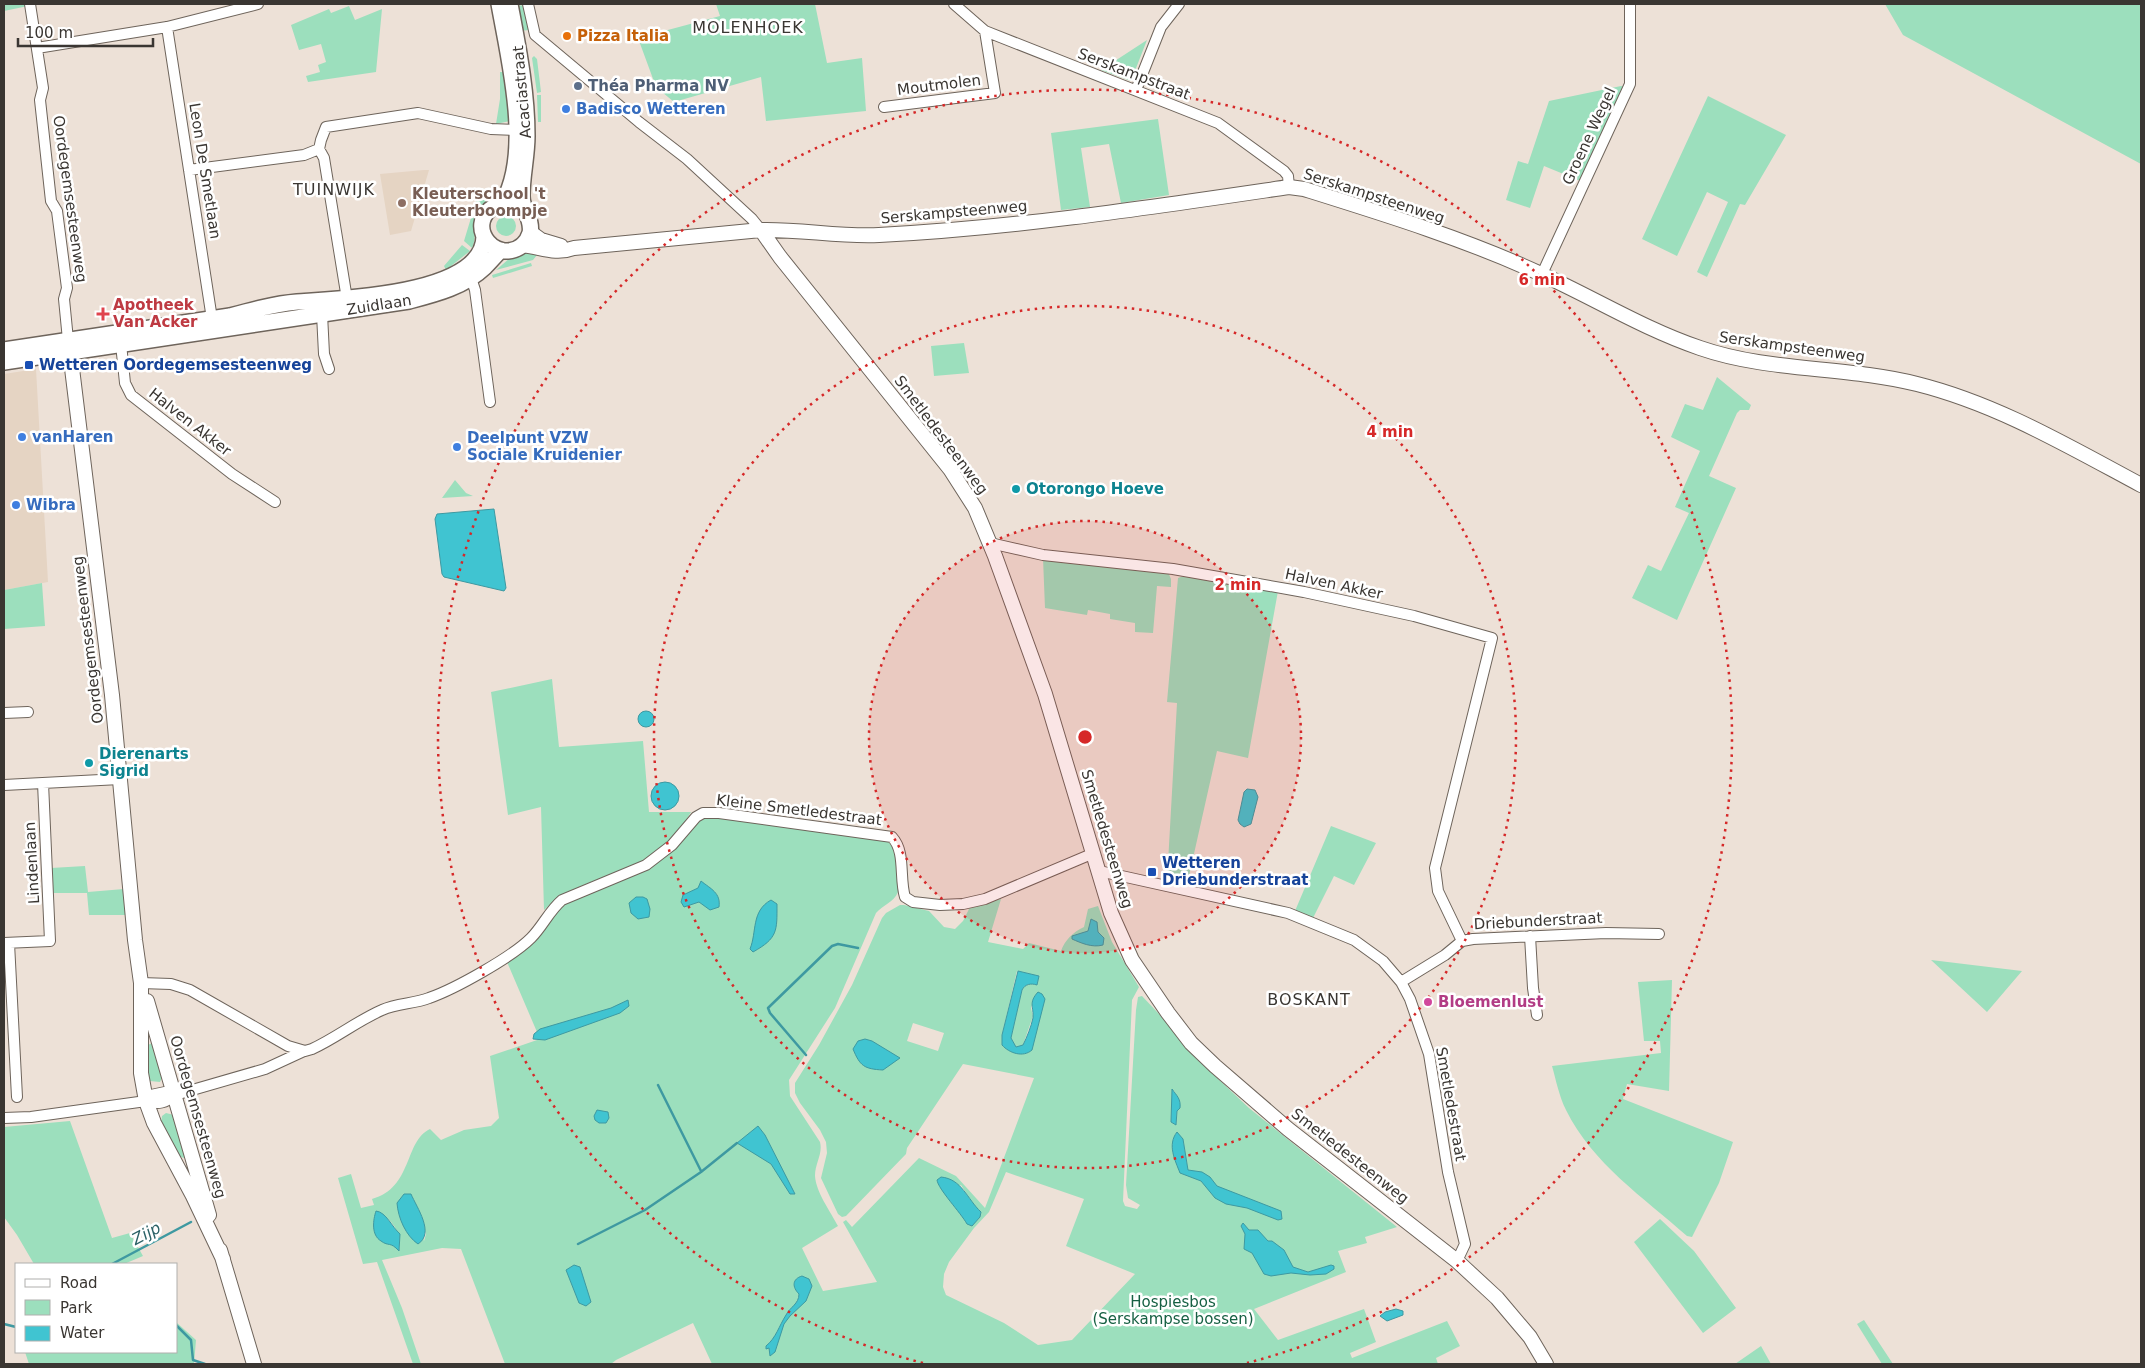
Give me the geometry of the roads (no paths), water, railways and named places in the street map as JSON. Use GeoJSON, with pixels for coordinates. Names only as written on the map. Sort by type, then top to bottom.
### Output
{"type":"FeatureCollection","features":[{"type":"Feature","properties":{"kind":"main road","name":"Acaciastraat"},"geometry":{"type":"LineString","coordinates":[[484,236],[482,225],[484,217],[495,205],[503,202],[509,192],[516,156],[513,87],[499,4]]}},
{"type":"Feature","properties":{"kind":"main road","name":"Acaciastraat"},"geometry":{"type":"LineString","coordinates":[[510,4],[527,120],[526,162],[522,195],[525,211],[530,222],[530,232]]}},
{"type":"Feature","properties":{"kind":"main road"},"geometry":{"type":"LineString","coordinates":[[503,202],[511,203],[525,211]]}},
{"type":"Feature","properties":{"kind":"main road"},"geometry":{"type":"LineString","coordinates":[[484,236],[492,246],[501,250],[513,250],[522,246],[530,232]]}},
{"type":"Feature","properties":{"kind":"main road","name":"Zuidlaan"},"geometry":{"type":"LineString","coordinates":[[4,350],[46,343],[72,347],[126,337],[136,330],[212,319],[277,306],[347,299],[412,289],[442,280],[475,260],[482,252],[484,236]]}},
{"type":"Feature","properties":{"kind":"main road","name":"Zuidlaan"},"geometry":{"type":"LineString","coordinates":[[4,362],[69,346],[121,344],[430,296],[471,278],[484,268],[501,250]]}},
{"type":"Feature","properties":{"kind":"main road","name":"Zuidlaan"},"geometry":{"type":"LineString","coordinates":[[242,326],[251,322],[278,317],[281,312],[277,306]]}},
{"type":"Feature","properties":{"kind":"main road","name":"Zuidlaan"},"geometry":{"type":"LineString","coordinates":[[4,357],[38,350],[46,343]]}},
{"type":"Feature","properties":{"kind":"street","name":"Oordegemsesteenweg"},"geometry":{"type":"LineString","coordinates":[[30,4],[43,88],[40,100],[51,201],[56,211],[67,288],[64,299],[69,346],[120,779],[135,940],[141,983],[141,1074],[146,1101],[154,1123],[193,1196],[222,1259]]}},
{"type":"Feature","properties":{"kind":"street"},"geometry":{"type":"LineString","coordinates":[[37,48],[167,28],[258,4]]}},
{"type":"Feature","properties":{"kind":"street"},"geometry":{"type":"LineString","coordinates":[[528,4],[535,35],[639,122],[687,159],[692,166],[752,219],[761,230]]}},
{"type":"Feature","properties":{"kind":"street","name":"Serskampstraat"},"geometry":{"type":"LineString","coordinates":[[954,4],[985,32],[1218,123],[1284,171],[1288,176],[1289,187]]}},
{"type":"Feature","properties":{"kind":"street"},"geometry":{"type":"LineString","coordinates":[[1136,90],[1161,27],[1179,4]]}},
{"type":"Feature","properties":{"kind":"street","name":"Groene Wegel"},"geometry":{"type":"LineString","coordinates":[[1542,274],[1630,84],[1630,4]]}},
{"type":"Feature","properties":{"kind":"street","name":"Leon De Smetlaan"},"geometry":{"type":"LineString","coordinates":[[167,28],[212,319]]}},
{"type":"Feature","properties":{"kind":"street","name":"Moutmolen"},"geometry":{"type":"LineString","coordinates":[[884,107],[995,93],[985,32]]}},
{"type":"Feature","properties":{"kind":"street"},"geometry":{"type":"LineString","coordinates":[[516,37],[535,35]]}},
{"type":"Feature","properties":{"kind":"street"},"geometry":{"type":"LineString","coordinates":[[347,299],[324,158],[320,149],[320,140],[326,127],[418,113],[491,129],[516,130]]}},
{"type":"Feature","properties":{"kind":"street"},"geometry":{"type":"LineString","coordinates":[[189,170],[304,155],[320,149]]}},
{"type":"Feature","properties":{"kind":"street","name":"Serskampsteenweg"},"geometry":{"type":"LineString","coordinates":[[761,230],[790,229],[870,235],[967,229],[1110,212],[1289,187],[1304,189],[1353,204],[1472,246],[1542,274],[1641,324],[1714,352],[1757,361],[1881,377],[1952,394],[2037,429],[2141,485]]}},
{"type":"Feature","properties":{"kind":"street"},"geometry":{"type":"LineString","coordinates":[[522,246],[550,251],[566,251],[574,248],[761,230]]}},
{"type":"Feature","properties":{"kind":"street","name":"Smetledesteenweg"},"geometry":{"type":"LineString","coordinates":[[761,230],[780,257],[950,469],[968,495],[990,543],[1045,694],[1111,914],[1132,960],[1168,1013],[1191,1043],[1214,1066],[1288,1128],[1457,1261],[1497,1298],[1530,1337],[1546,1364]]}},
{"type":"Feature","properties":{"kind":"street"},"geometry":{"type":"LineString","coordinates":[[530,232],[546,242],[574,248]]}},
{"type":"Feature","properties":{"kind":"street"},"geometry":{"type":"LineString","coordinates":[[471,278],[476,290],[490,402]]}},
{"type":"Feature","properties":{"kind":"street"},"geometry":{"type":"LineString","coordinates":[[322,314],[324,354],[329,370]]}},
{"type":"Feature","properties":{"kind":"street","name":"Halven Akker"},"geometry":{"type":"LineString","coordinates":[[121,344],[125,383],[131,395],[232,474],[274,502]]}},
{"type":"Feature","properties":{"kind":"street","name":"Halven Akker"},"geometry":{"type":"LineString","coordinates":[[990,543],[1043,554],[1173,569],[1304,592],[1414,616],[1492,638],[1435,868],[1438,891],[1462,941]]}},
{"type":"Feature","properties":{"kind":"street"},"geometry":{"type":"LineString","coordinates":[[4,713],[28,712]]}},
{"type":"Feature","properties":{"kind":"street"},"geometry":{"type":"LineString","coordinates":[[4,785],[120,779]]}},
{"type":"Feature","properties":{"kind":"street","name":"Lindenlaan"},"geometry":{"type":"LineString","coordinates":[[6,943],[50,941],[43,783]]}},
{"type":"Feature","properties":{"kind":"street","name":"Kleine Smetledestraat"},"geometry":{"type":"LineString","coordinates":[[4,1118],[31,1117],[146,1101],[155,1104],[168,1102],[175,1095],[265,1069],[318,1046],[381,1010],[395,1005],[428,999],[451,989],[506,956],[531,938],[551,909],[562,900],[652,861],[672,845],[696,817],[703,813],[892,838],[898,845],[900,853],[905,896],[913,902],[923,905],[963,904],[985,899],[1094,853]]}},
{"type":"Feature","properties":{"kind":"street","name":"Smetledestraat"},"geometry":{"type":"LineString","coordinates":[[1099,871],[1288,913],[1340,933],[1368,948],[1383,961],[1401,982],[1410,999],[1429,1054],[1448,1172],[1466,1244],[1457,1261]]}},
{"type":"Feature","properties":{"kind":"street","name":"Driebunderstraat"},"geometry":{"type":"LineString","coordinates":[[1401,982],[1445,955],[1462,941],[1473,938],[1606,932],[1659,934]]}},
{"type":"Feature","properties":{"kind":"street"},"geometry":{"type":"LineString","coordinates":[[1530,936],[1533,988],[1537,1015]]}},
{"type":"Feature","properties":{"kind":"street"},"geometry":{"type":"LineString","coordinates":[[6,943],[17,1097]]}},
{"type":"Feature","properties":{"kind":"street","name":"Oordegemsesteenweg"},"geometry":{"type":"LineString","coordinates":[[141,983],[254,1364]]}},
{"type":"Feature","properties":{"kind":"street"},"geometry":{"type":"LineString","coordinates":[[141,983],[170,984],[190,990],[288,1046],[305,1051]]}},
{"type":"Feature","properties":{"kind":"water"},"geometry":{"type":"Polygon","coordinates":[[[494,509],[506,588],[504,591],[444,577],[442,574],[435,519],[437,514],[494,509]]]}},
{"type":"Feature","properties":{"kind":"water"},"geometry":{"type":"Polygon","coordinates":[[[643,711],[649,711],[654,716],[652,725],[643,727],[638,722],[638,716],[643,711]]]}},
{"type":"Feature","properties":{"kind":"water"},"geometry":{"type":"Polygon","coordinates":[[[665,782],[675,786],[679,796],[675,806],[665,810],[655,806],[651,796],[655,786],[665,782]]]}},
{"type":"Feature","properties":{"kind":"water"},"geometry":{"type":"Polygon","coordinates":[[[1247,789],[1255,790],[1258,797],[1251,824],[1244,827],[1238,820],[1244,792],[1247,789]]]}},
{"type":"Feature","properties":{"kind":"water"},"geometry":{"type":"Polygon","coordinates":[[[701,881],[717,895],[719,907],[710,910],[699,902],[684,907],[681,902],[683,895],[698,888],[701,881]]]}},
{"type":"Feature","properties":{"kind":"water"},"geometry":{"type":"Polygon","coordinates":[[[636,897],[647,899],[650,909],[649,917],[638,919],[631,913],[629,903],[636,897]]]}},
{"type":"Feature","properties":{"kind":"water"},"geometry":{"type":"Polygon","coordinates":[[[771,900],[777,904],[777,921],[774,933],[772,938],[753,952],[750,949],[757,916],[760,910],[771,900]]]}},
{"type":"Feature","properties":{"kind":"water"},"geometry":{"type":"Polygon","coordinates":[[[1091,919],[1097,922],[1098,932],[1104,938],[1103,945],[1091,945],[1072,939],[1072,936],[1088,931],[1091,919]]]}},
{"type":"Feature","properties":{"kind":"water"},"geometry":{"type":"Polygon","coordinates":[[[1018,971],[1039,976],[1037,985],[1028,984],[1022,990],[1011,1038],[1016,1047],[1023,1045],[1029,1032],[1033,1018],[1033,999],[1038,992],[1045,999],[1032,1050],[1024,1054],[1016,1054],[1002,1045],[1002,1035],[1018,971]]]}},
{"type":"Feature","properties":{"kind":"water"},"geometry":{"type":"Polygon","coordinates":[[[628,1000],[629,1006],[620,1013],[545,1040],[533,1039],[534,1034],[540,1029],[611,1008],[628,1000]]]}},
{"type":"Feature","properties":{"kind":"water"},"geometry":{"type":"Polygon","coordinates":[[[865,1039],[872,1041],[900,1058],[883,1070],[864,1066],[853,1049],[858,1041],[865,1039]]]}},
{"type":"Feature","properties":{"kind":"water"},"geometry":{"type":"Polygon","coordinates":[[[1172,1089],[1180,1102],[1176,1125],[1171,1122],[1172,1089]]]}},
{"type":"Feature","properties":{"kind":"water"},"geometry":{"type":"Polygon","coordinates":[[[597,1110],[608,1112],[609,1118],[606,1123],[599,1123],[595,1120],[594,1116],[597,1110]]]}},
{"type":"Feature","properties":{"kind":"water"},"geometry":{"type":"Polygon","coordinates":[[[758,1126],[765,1135],[795,1194],[790,1194],[771,1164],[737,1143],[758,1126]]]}},
{"type":"Feature","properties":{"kind":"water"},"geometry":{"type":"Polygon","coordinates":[[[1177,1132],[1183,1139],[1188,1170],[1202,1172],[1210,1177],[1217,1186],[1281,1211],[1282,1219],[1278,1220],[1247,1208],[1226,1204],[1215,1198],[1201,1181],[1180,1173],[1172,1147],[1177,1132]]]}},
{"type":"Feature","properties":{"kind":"water"},"geometry":{"type":"Polygon","coordinates":[[[941,1177],[954,1181],[964,1190],[981,1212],[980,1217],[972,1226],[967,1224],[941,1189],[937,1180],[941,1177]]]}},
{"type":"Feature","properties":{"kind":"water"},"geometry":{"type":"Polygon","coordinates":[[[404,1194],[411,1194],[425,1227],[423,1239],[418,1244],[406,1231],[399,1215],[397,1203],[404,1194]]]}},
{"type":"Feature","properties":{"kind":"water"},"geometry":{"type":"Polygon","coordinates":[[[376,1211],[383,1214],[400,1234],[399,1251],[394,1246],[381,1241],[376,1235],[374,1223],[376,1211]]]}},
{"type":"Feature","properties":{"kind":"water"},"geometry":{"type":"Polygon","coordinates":[[[1243,1223],[1249,1230],[1258,1230],[1268,1241],[1272,1241],[1284,1250],[1293,1267],[1308,1272],[1331,1265],[1334,1266],[1334,1269],[1326,1274],[1291,1273],[1271,1276],[1264,1274],[1252,1253],[1244,1249],[1245,1234],[1241,1226],[1243,1223]]]}},
{"type":"Feature","properties":{"kind":"water"},"geometry":{"type":"Polygon","coordinates":[[[574,1265],[580,1267],[591,1302],[586,1306],[579,1303],[566,1270],[574,1265]]]}},
{"type":"Feature","properties":{"kind":"water"},"geometry":{"type":"Polygon","coordinates":[[[802,1276],[809,1279],[812,1286],[806,1301],[784,1324],[775,1352],[770,1356],[769,1348],[766,1349],[766,1346],[798,1300],[799,1294],[794,1284],[796,1279],[802,1276]]]}},
{"type":"Feature","properties":{"kind":"water"},"geometry":{"type":"Polygon","coordinates":[[[1396,1309],[1403,1311],[1403,1315],[1387,1321],[1380,1316],[1385,1312],[1396,1309]]]}},
{"type":"Feature","properties":{"kind":"waterway"},"geometry":{"type":"LineString","coordinates":[[806,1055],[770,1013],[768,1008],[832,946],[838,944],[858,948]]}},
{"type":"Feature","properties":{"kind":"waterway"},"geometry":{"type":"LineString","coordinates":[[658,1085],[701,1171]]}},
{"type":"Feature","properties":{"kind":"waterway"},"geometry":{"type":"LineString","coordinates":[[578,1244],[645,1210],[701,1172],[737,1143]]}},
{"type":"Feature","properties":{"kind":"waterway","name":"Zijp"},"geometry":{"type":"LineString","coordinates":[[114,1263],[191,1222]]}},
{"type":"Feature","properties":{"kind":"waterway","name":"Zijp"},"geometry":{"type":"LineString","coordinates":[[4,1324],[15,1327]]}},
{"type":"Feature","properties":{"kind":"waterway","name":"Zijp"},"geometry":{"type":"LineString","coordinates":[[178,1327],[191,1340],[193,1360],[205,1364]]}},
{"type":"Feature","properties":{"kind":"place","name":"Pizza Italia"},"geometry":{"type":"Point","coordinates":[567,36]}},
{"type":"Feature","properties":{"kind":"place","name":"Théa Pharma NV"},"geometry":{"type":"Point","coordinates":[578,86]}},
{"type":"Feature","properties":{"kind":"place","name":"Badisco Wetteren"},"geometry":{"type":"Point","coordinates":[566,109]}},
{"type":"Feature","properties":{"kind":"place","name":"Kleuterschool 't Kleuterboompje"},"geometry":{"type":"Point","coordinates":[402,203]}},
{"type":"Feature","properties":{"kind":"place","name":"Apotheek Van Acker"},"geometry":{"type":"Point","coordinates":[103,314]}},
{"type":"Feature","properties":{"kind":"place","name":"Wetteren Oordegemsesteenweg"},"geometry":{"type":"Point","coordinates":[29,365]}},
{"type":"Feature","properties":{"kind":"place","name":"vanHaren"},"geometry":{"type":"Point","coordinates":[22,437]}},
{"type":"Feature","properties":{"kind":"place","name":"Deelpunt VZW Sociale Kruidenier"},"geometry":{"type":"Point","coordinates":[457,447]}},
{"type":"Feature","properties":{"kind":"place","name":"Otorongo Hoeve"},"geometry":{"type":"Point","coordinates":[1016,489]}},
{"type":"Feature","properties":{"kind":"place","name":"Wibra"},"geometry":{"type":"Point","coordinates":[16,505]}},
{"type":"Feature","properties":{"kind":"place","name":"Dierenarts Sigrid"},"geometry":{"type":"Point","coordinates":[89,763]}},
{"type":"Feature","properties":{"kind":"place","name":"Wetteren Driebunderstraat"},"geometry":{"type":"Point","coordinates":[1152,872]}},
{"type":"Feature","properties":{"kind":"place","name":"Bloemenlust"},"geometry":{"type":"Point","coordinates":[1428,1002]}},
{"type":"Feature","properties":{"kind":"district","name":"MOLENHOEK"},"geometry":{"type":"Point","coordinates":[748,27]}},
{"type":"Feature","properties":{"kind":"district","name":"TUINWIJK"},"geometry":{"type":"Point","coordinates":[334,189]}},
{"type":"Feature","properties":{"kind":"district","name":"BOSKANT"},"geometry":{"type":"Point","coordinates":[1309,999]}},
{"type":"Feature","properties":{"kind":"park label","name":"Hospiesbos (Serskampse bossen)"},"geometry":{"type":"Point","coordinates":[1173,1310]}}]}
